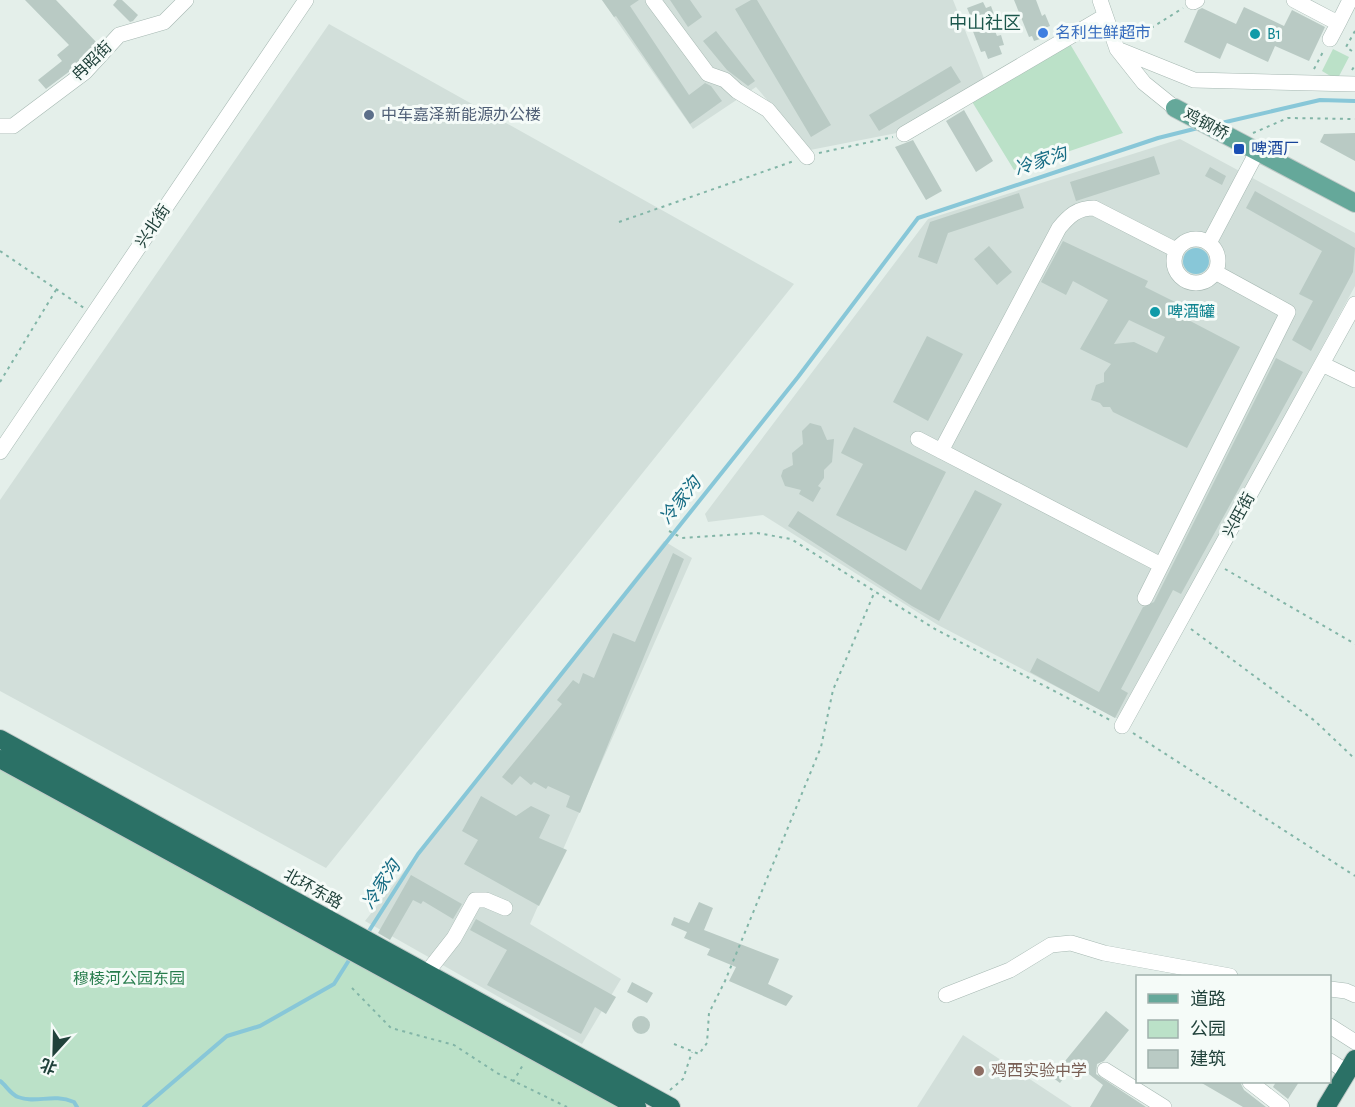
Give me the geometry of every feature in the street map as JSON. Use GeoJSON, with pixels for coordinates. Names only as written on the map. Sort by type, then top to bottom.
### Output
{"type":"FeatureCollection","features":[{"type":"Feature","properties":{"kind":"highway","name":"北环东路"},"geometry":{"type":"LineString","coordinates":[[0,739],[430,975],[669,1099]]}},
{"type":"Feature","properties":{"kind":"highway"},"geometry":{"type":"LineString","coordinates":[[0,759],[637,1107]]}},
{"type":"Feature","properties":{"kind":"highway"},"geometry":{"type":"LineString","coordinates":[[1326,1107],[1351,1065]]}},
{"type":"Feature","properties":{"kind":"main road","name":"鸡钢桥"},"geometry":{"type":"LineString","coordinates":[[1175,108],[1355,203]]}},
{"type":"Feature","properties":{"kind":"street","name":"冉昭街"},"geometry":{"type":"LineString","coordinates":[[0,126],[13,126],[85,72],[119,35],[164,22],[186,0]]}},
{"type":"Feature","properties":{"kind":"street","name":"兴北街"},"geometry":{"type":"LineString","coordinates":[[0,452],[306,0]]}},
{"type":"Feature","properties":{"kind":"street"},"geometry":{"type":"LineString","coordinates":[[653,0],[708,74],[725,80],[737,91],[768,110],[807,157]]}},
{"type":"Feature","properties":{"kind":"street"},"geometry":{"type":"LineString","coordinates":[[1100,0],[1117,49],[1144,83],[1175,108]]}},
{"type":"Feature","properties":{"kind":"street"},"geometry":{"type":"LineString","coordinates":[[1294,0],[1332,20],[1340,20]]}},
{"type":"Feature","properties":{"kind":"street"},"geometry":{"type":"LineString","coordinates":[[1330,39],[1350,0]]}},
{"type":"Feature","properties":{"kind":"street"},"geometry":{"type":"LineString","coordinates":[[904,134],[1105,16]]}},
{"type":"Feature","properties":{"kind":"street"},"geometry":{"type":"LineString","coordinates":[[1117,49],[1194,80],[1355,84]]}},
{"type":"Feature","properties":{"kind":"street"},"geometry":{"type":"LineString","coordinates":[[1209,243],[1257,152]]}},
{"type":"Feature","properties":{"kind":"street"},"geometry":{"type":"LineString","coordinates":[[941,450],[1059,228],[1070,215],[1084,208],[1094,208],[1176,250]]}},
{"type":"Feature","properties":{"kind":"street"},"geometry":{"type":"LineString","coordinates":[[1194,239],[1209,243],[1217,254],[1215,272],[1201,283],[1186,282],[1176,272],[1174,257],[1176,250],[1187,241],[1194,239]]}},
{"type":"Feature","properties":{"kind":"street"},"geometry":{"type":"LineString","coordinates":[[1145,598],[1288,312],[1215,272]]}},
{"type":"Feature","properties":{"kind":"street","name":"兴旺街"},"geometry":{"type":"LineString","coordinates":[[1122,726],[1355,304]]}},
{"type":"Feature","properties":{"kind":"street"},"geometry":{"type":"LineString","coordinates":[[1322,364],[1355,380]]}},
{"type":"Feature","properties":{"kind":"street"},"geometry":{"type":"LineString","coordinates":[[918,439],[1161,565]]}},
{"type":"Feature","properties":{"kind":"street"},"geometry":{"type":"LineString","coordinates":[[430,975],[432,966],[454,938],[475,900],[486,900],[505,908]]}},
{"type":"Feature","properties":{"kind":"street"},"geometry":{"type":"LineString","coordinates":[[946,995],[1010,970],[1051,945],[1071,943],[1104,953],[1225,975]]}},
{"type":"Feature","properties":{"kind":"street"},"geometry":{"type":"LineString","coordinates":[[1331,989],[1355,995]]}},
{"type":"Feature","properties":{"kind":"street"},"geometry":{"type":"LineString","coordinates":[[1331,1027],[1355,1042]]}},
{"type":"Feature","properties":{"kind":"street"},"geometry":{"type":"LineString","coordinates":[[1331,1061],[1351,1065]]}},
{"type":"Feature","properties":{"kind":"street"},"geometry":{"type":"LineString","coordinates":[[1106,1070],[1164,1107]]}},
{"type":"Feature","properties":{"kind":"street"},"geometry":{"type":"LineString","coordinates":[[1251,1083],[1282,1107]]}},
{"type":"Feature","properties":{"kind":"path"},"geometry":{"type":"LineString","coordinates":[[1117,49],[1195,1]]}},
{"type":"Feature","properties":{"kind":"path"},"geometry":{"type":"LineString","coordinates":[[1346,47],[1355,31]]}},
{"type":"Feature","properties":{"kind":"path"},"geometry":{"type":"LineString","coordinates":[[1307,83],[1330,39],[1355,53]]}},
{"type":"Feature","properties":{"kind":"path"},"geometry":{"type":"LineString","coordinates":[[1236,141],[1288,118],[1355,119]]}},
{"type":"Feature","properties":{"kind":"path"},"geometry":{"type":"LineString","coordinates":[[619,222],[807,157],[904,134]]}},
{"type":"Feature","properties":{"kind":"path"},"geometry":{"type":"LineString","coordinates":[[0,251],[93,314]]}},
{"type":"Feature","properties":{"kind":"path"},"geometry":{"type":"LineString","coordinates":[[0,382],[56,290]]}},
{"type":"Feature","properties":{"kind":"path"},"geometry":{"type":"LineString","coordinates":[[669,531],[678,536],[757,533],[791,539],[935,629],[1122,726],[1355,876]]}},
{"type":"Feature","properties":{"kind":"path"},"geometry":{"type":"LineString","coordinates":[[1213,562],[1355,644]]}},
{"type":"Feature","properties":{"kind":"path"},"geometry":{"type":"LineString","coordinates":[[674,1044],[699,1054],[707,1043],[710,1013],[726,981],[747,924],[806,786],[821,747],[833,690],[876,591]]}},
{"type":"Feature","properties":{"kind":"path"},"geometry":{"type":"LineString","coordinates":[[1180,621],[1315,721],[1355,759]]}},
{"type":"Feature","properties":{"kind":"path"},"geometry":{"type":"LineString","coordinates":[[352,988],[391,1028],[454,1045],[513,1082],[567,1107]]}},
{"type":"Feature","properties":{"kind":"path"},"geometry":{"type":"LineString","coordinates":[[513,1082],[532,1049]]}},
{"type":"Feature","properties":{"kind":"path"},"geometry":{"type":"LineString","coordinates":[[669,1099],[683,1079],[692,1052]]}},
{"type":"Feature","properties":{"kind":"shaded area"},"geometry":{"type":"Polygon","coordinates":[[[602,0],[953,0],[986,83],[902,132],[810,150],[756,87],[693,129],[602,0]]]}},
{"type":"Feature","properties":{"kind":"shaded area"},"geometry":{"type":"Polygon","coordinates":[[[329,24],[794,284],[326,868],[0,691],[0,500],[329,24]]]}},
{"type":"Feature","properties":{"kind":"shaded area"},"geometry":{"type":"Polygon","coordinates":[[[1180,139],[1355,233],[1355,286],[1120,720],[938,625],[763,515],[708,522],[705,514],[928,219],[1180,139]]]}},
{"type":"Feature","properties":{"kind":"shaded area"},"geometry":{"type":"Polygon","coordinates":[[[664,541],[692,558],[530,924],[621,979],[582,1044],[365,921],[664,541]]]}},
{"type":"Feature","properties":{"kind":"shaded area","name":"鸡西实验中学"},"geometry":{"type":"Polygon","coordinates":[[[963,1035],[1072,1107],[917,1107],[963,1035]]]}},
{"type":"Feature","properties":{"kind":"green space"},"geometry":{"type":"Polygon","coordinates":[[[1070,44],[1123,133],[1014,170],[971,100],[1070,44]]]}},
{"type":"Feature","properties":{"kind":"green space"},"geometry":{"type":"Polygon","coordinates":[[[1333,49],[1349,57],[1337,80],[1322,71],[1333,49]]]}},
{"type":"Feature","properties":{"kind":"green space","name":"穆棱河公园东园"},"geometry":{"type":"Polygon","coordinates":[[[0,764],[630,1107],[0,1107],[0,764]]]}},
{"type":"Feature","properties":{"kind":"water"},"geometry":{"type":"Polygon","coordinates":[[[1196,248],[1205,252],[1209,261],[1205,270],[1196,274],[1187,270],[1183,261],[1187,252],[1196,248]]]}},
{"type":"Feature","properties":{"kind":"building"},"geometry":{"type":"Polygon","coordinates":[[[25,0],[56,0],[98,44],[78,65],[46,89],[38,80],[62,61],[57,55],[69,45],[25,0]]]}},
{"type":"Feature","properties":{"kind":"building"},"geometry":{"type":"Polygon","coordinates":[[[117,0],[122,0],[138,15],[133,21],[130,22],[113,5],[117,0]]]}},
{"type":"Feature","properties":{"kind":"building"},"geometry":{"type":"Polygon","coordinates":[[[602,0],[639,0],[630,6],[689,95],[705,83],[711,86],[722,101],[690,124],[616,16],[614,17],[602,0]]]}},
{"type":"Feature","properties":{"kind":"building"},"geometry":{"type":"Polygon","coordinates":[[[670,0],[690,0],[702,17],[688,27],[670,0]]]}},
{"type":"Feature","properties":{"kind":"building"},"geometry":{"type":"Polygon","coordinates":[[[751,0],[757,0],[831,125],[811,137],[735,9],[751,0]]]}},
{"type":"Feature","properties":{"kind":"building"},"geometry":{"type":"Polygon","coordinates":[[[1014,0],[1036,0],[1042,16],[1045,14],[1050,26],[1045,28],[1049,36],[1034,41],[1032,36],[1029,37],[1014,0]]]}},
{"type":"Feature","properties":{"kind":"building"},"geometry":{"type":"Polygon","coordinates":[[[983,2],[986,8],[991,6],[995,17],[990,19],[997,36],[1001,35],[1004,45],[999,46],[1002,54],[988,59],[985,51],[981,52],[967,16],[970,15],[967,8],[983,2]]]}},
{"type":"Feature","properties":{"kind":"building","name":"B1"},"geometry":{"type":"Polygon","coordinates":[[[1244,7],[1284,26],[1292,10],[1325,27],[1309,61],[1275,46],[1268,62],[1227,43],[1220,59],[1184,42],[1198,10],[1202,8],[1236,24],[1244,7]]]}},
{"type":"Feature","properties":{"kind":"building"},"geometry":{"type":"Polygon","coordinates":[[[716,31],[755,81],[748,86],[727,70],[703,41],[716,31]]]}},
{"type":"Feature","properties":{"kind":"building"},"geometry":{"type":"Polygon","coordinates":[[[951,66],[961,82],[879,131],[869,115],[951,66]]]}},
{"type":"Feature","properties":{"kind":"building"},"geometry":{"type":"Polygon","coordinates":[[[964,110],[993,161],[976,172],[946,121],[964,110]]]}},
{"type":"Feature","properties":{"kind":"building"},"geometry":{"type":"Polygon","coordinates":[[[1355,133],[1355,161],[1320,142],[1324,134],[1355,133]]]}},
{"type":"Feature","properties":{"kind":"building"},"geometry":{"type":"Polygon","coordinates":[[[913,140],[942,191],[926,200],[895,147],[913,140]]]}},
{"type":"Feature","properties":{"kind":"building"},"geometry":{"type":"Polygon","coordinates":[[[1154,156],[1160,174],[1076,201],[1070,182],[1154,156]]]}},
{"type":"Feature","properties":{"kind":"building"},"geometry":{"type":"Polygon","coordinates":[[[1210,167],[1226,176],[1222,185],[1205,176],[1210,167]]]}},
{"type":"Feature","properties":{"kind":"building"},"geometry":{"type":"Polygon","coordinates":[[[1255,191],[1355,248],[1353,272],[1311,351],[1292,340],[1313,301],[1299,294],[1322,251],[1246,208],[1255,191]]]}},
{"type":"Feature","properties":{"kind":"building"},"geometry":{"type":"Polygon","coordinates":[[[1019,193],[1024,208],[948,233],[937,264],[918,257],[930,222],[1019,193]]]}},
{"type":"Feature","properties":{"kind":"building"},"geometry":{"type":"Polygon","coordinates":[[[1063,241],[1148,281],[1145,287],[1177,303],[1173,312],[1240,347],[1187,448],[1113,412],[1110,407],[1103,407],[1100,403],[1091,400],[1096,385],[1104,382],[1104,373],[1111,364],[1080,349],[1108,300],[1073,281],[1066,295],[1041,282],[1063,241]],[[1129,320],[1114,344],[1134,342],[1157,353],[1165,337],[1129,320]]]}},
{"type":"Feature","properties":{"kind":"building"},"geometry":{"type":"Polygon","coordinates":[[[989,246],[1012,272],[997,285],[974,259],[989,246]]]}},
{"type":"Feature","properties":{"kind":"building"},"geometry":{"type":"Polygon","coordinates":[[[927,336],[963,354],[928,421],[893,402],[927,336]]]}},
{"type":"Feature","properties":{"kind":"building"},"geometry":{"type":"Polygon","coordinates":[[[1276,358],[1303,372],[1181,594],[1173,590],[1121,689],[1128,693],[1115,718],[1030,672],[1037,658],[1099,692],[1143,607],[1154,602],[1276,358]]]}},
{"type":"Feature","properties":{"kind":"building"},"geometry":{"type":"Polygon","coordinates":[[[810,423],[821,426],[827,440],[834,439],[832,462],[824,470],[824,478],[818,486],[821,488],[813,502],[799,494],[801,490],[785,486],[781,476],[783,470],[793,465],[792,453],[803,444],[802,431],[810,423]]]}},
{"type":"Feature","properties":{"kind":"building"},"geometry":{"type":"Polygon","coordinates":[[[854,427],[946,472],[906,551],[836,515],[863,464],[841,453],[854,427]]]}},
{"type":"Feature","properties":{"kind":"building"},"geometry":{"type":"Polygon","coordinates":[[[975,490],[1002,504],[939,621],[788,526],[798,511],[921,590],[975,490]]]}},
{"type":"Feature","properties":{"kind":"building"},"geometry":{"type":"Polygon","coordinates":[[[673,553],[684,559],[580,813],[566,807],[570,796],[548,786],[546,789],[534,782],[531,785],[520,776],[512,785],[502,777],[562,704],[557,700],[573,680],[579,684],[583,673],[594,678],[613,633],[635,642],[673,553]]]}},
{"type":"Feature","properties":{"kind":"building"},"geometry":{"type":"Polygon","coordinates":[[[481,796],[516,816],[531,806],[550,815],[539,838],[567,850],[539,906],[464,864],[478,840],[462,831],[481,796]]]}},
{"type":"Feature","properties":{"kind":"building"},"geometry":{"type":"Polygon","coordinates":[[[411,875],[462,904],[453,919],[423,901],[421,904],[413,900],[390,940],[378,933],[411,875]]]}},
{"type":"Feature","properties":{"kind":"building"},"geometry":{"type":"Polygon","coordinates":[[[699,902],[713,908],[704,930],[779,959],[768,984],[793,996],[786,1006],[729,981],[736,967],[707,955],[710,949],[684,938],[687,932],[671,925],[674,917],[689,923],[699,902]]]}},
{"type":"Feature","properties":{"kind":"building"},"geometry":{"type":"Polygon","coordinates":[[[476,919],[616,997],[606,1014],[595,1007],[581,1034],[487,985],[507,950],[470,930],[476,919]]]}},
{"type":"Feature","properties":{"kind":"building"},"geometry":{"type":"Polygon","coordinates":[[[632,982],[653,993],[647,1003],[627,992],[632,982]]]}},
{"type":"Feature","properties":{"kind":"building"},"geometry":{"type":"Polygon","coordinates":[[[1106,1011],[1129,1030],[1104,1061],[1097,1064],[1096,1074],[1146,1107],[1090,1107],[1103,1085],[1081,1068],[1074,1077],[1068,1072],[1060,1083],[1052,1077],[1106,1011]]]}},
{"type":"Feature","properties":{"kind":"building"},"geometry":{"type":"Polygon","coordinates":[[[641,1016],[647,1019],[650,1025],[647,1031],[641,1034],[635,1031],[632,1025],[635,1019],[641,1016]]]}},
{"type":"Feature","properties":{"kind":"building"},"geometry":{"type":"Polygon","coordinates":[[[1202,1083],[1240,1083],[1244,1090],[1266,1107],[1243,1107],[1202,1083]]]}},
{"type":"Feature","properties":{"kind":"building"},"geometry":{"type":"Polygon","coordinates":[[[1275,1083],[1298,1083],[1288,1099],[1273,1087],[1275,1083]]]}},
{"type":"Feature","properties":{"kind":"waterway","name":"冷家沟"},"geometry":{"type":"LineString","coordinates":[[1217,124],[1320,100],[1355,101]]}},
{"type":"Feature","properties":{"kind":"waterway","name":"冷家沟"},"geometry":{"type":"LineString","coordinates":[[367,934],[418,854],[798,377],[918,218],[1158,138],[1198,128]]}},
{"type":"Feature","properties":{"kind":"waterway","name":"冷家沟"},"geometry":{"type":"LineString","coordinates":[[144,1107],[227,1036],[260,1026],[334,984],[351,957]]}},
{"type":"Feature","properties":{"kind":"waterway","name":"冷家沟"},"geometry":{"type":"LineString","coordinates":[[0,1081],[18,1097],[66,1099],[74,1102],[77,1107]]}},
{"type":"Feature","properties":{"kind":"place","name":"名利生鲜超市"},"geometry":{"type":"Point","coordinates":[1043,33]}},
{"type":"Feature","properties":{"kind":"place","name":"B1"},"geometry":{"type":"Point","coordinates":[1255,34]}},
{"type":"Feature","properties":{"kind":"place","name":"中车嘉泽新能源办公楼"},"geometry":{"type":"Point","coordinates":[369,115]}},
{"type":"Feature","properties":{"kind":"place","name":"啤酒厂"},"geometry":{"type":"Point","coordinates":[1239,149]}},
{"type":"Feature","properties":{"kind":"place","name":"啤酒罐"},"geometry":{"type":"Point","coordinates":[1155,312]}},
{"type":"Feature","properties":{"kind":"place","name":"鸡西实验中学"},"geometry":{"type":"Point","coordinates":[979,1071]}},
{"type":"Feature","properties":{"kind":"district","name":"中山社区"},"geometry":{"type":"Point","coordinates":[985,24]}}]}
